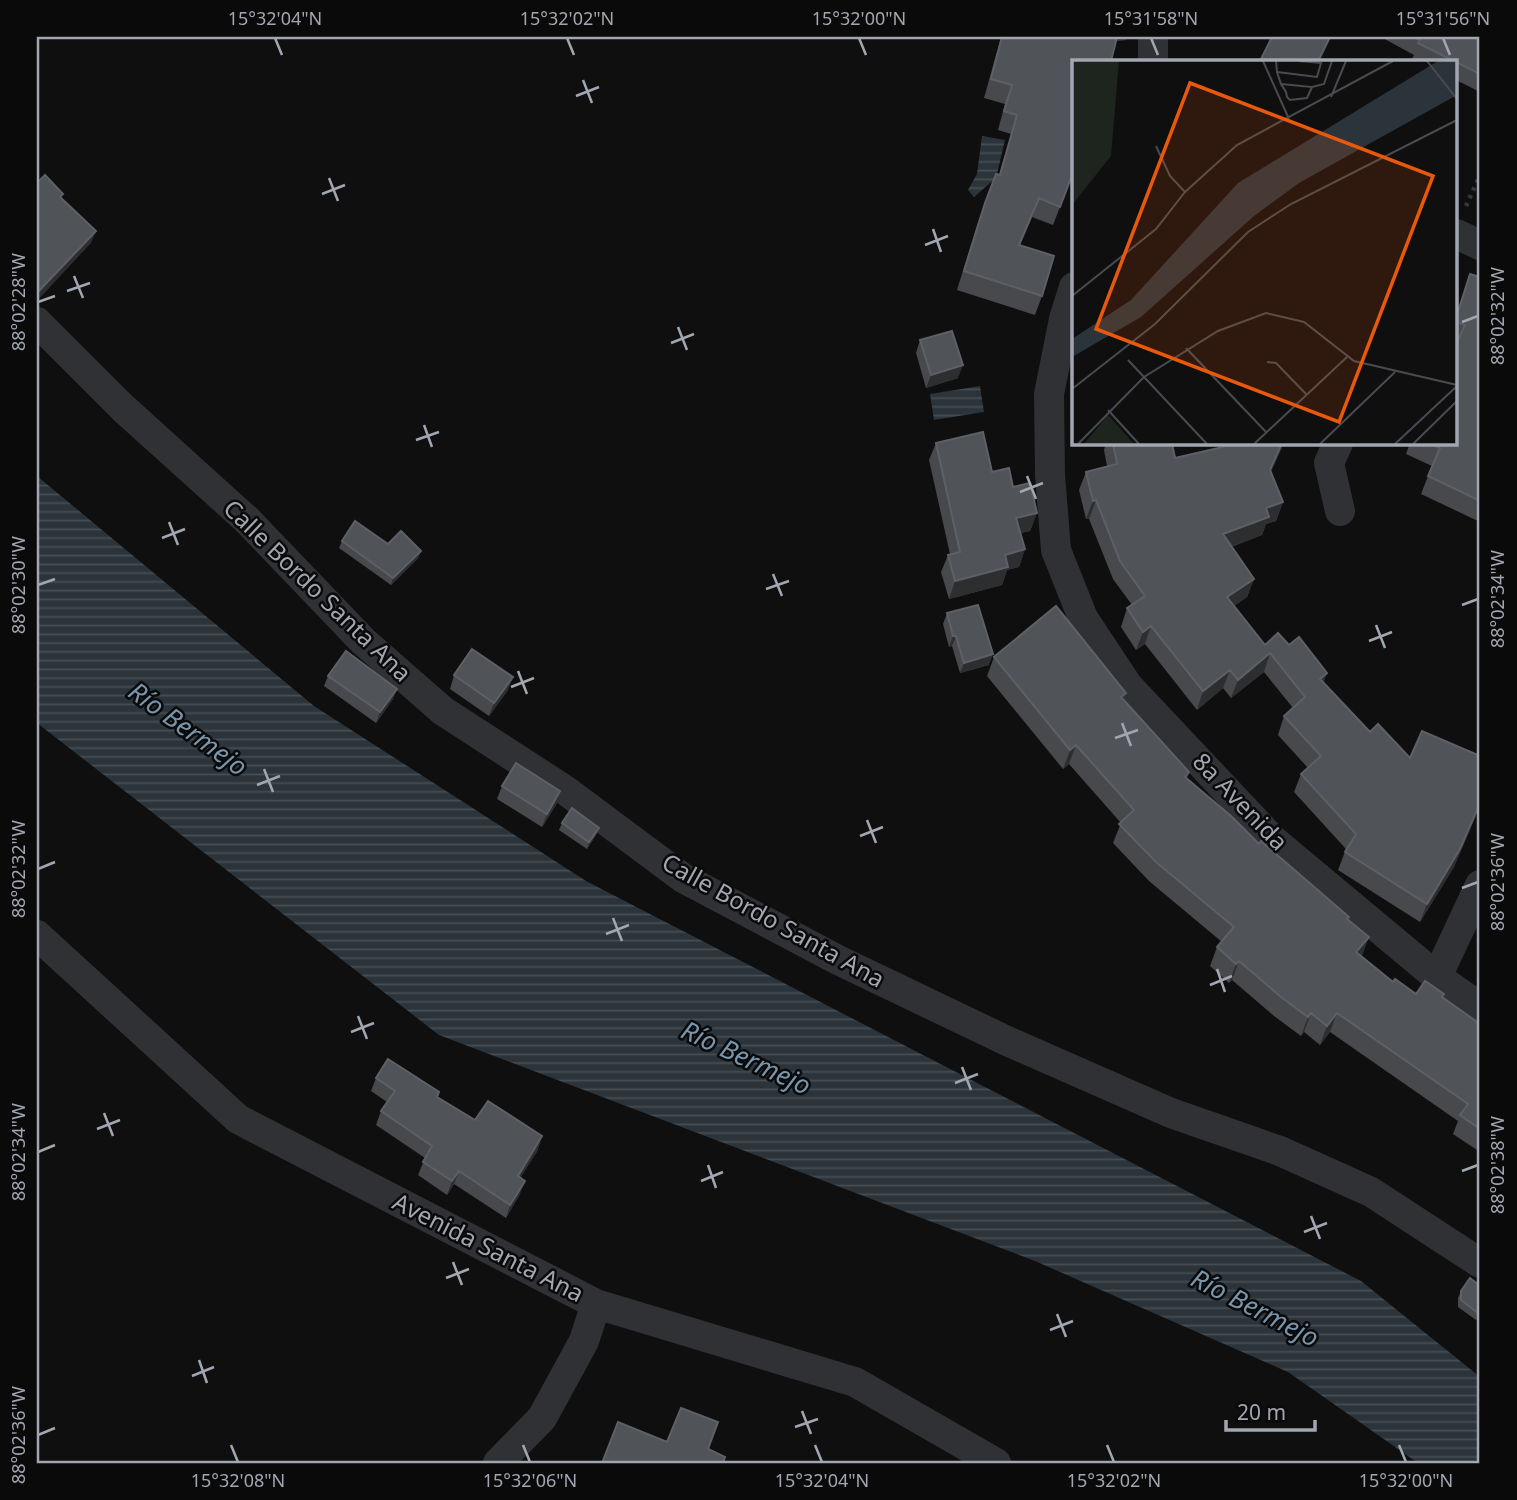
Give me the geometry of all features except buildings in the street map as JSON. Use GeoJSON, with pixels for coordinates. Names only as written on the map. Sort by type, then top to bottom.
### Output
{"type":"FeatureCollection","features":[{"type":"Feature","properties":{"kind":"street"},"geometry":{"type":"LineString","coordinates":[[1153,37],[1153,60]]}},
{"type":"Feature","properties":{"kind":"street"},"geometry":{"type":"LineString","coordinates":[[1461,221],[1480,245]]}},
{"type":"Feature","properties":{"kind":"street","name":"8a Avenida"},"geometry":{"type":"LineString","coordinates":[[1072,293],[1049,394],[1050,475],[1056,550],[1083,618],[1128,686],[1274,841],[1437,977],[1480,1007]]}},
{"type":"Feature","properties":{"kind":"street","name":"Calle Bordo Santa Ana"},"geometry":{"type":"LineString","coordinates":[[37,322],[123,408],[247,520],[363,641],[443,711],[565,790],[683,878],[838,960],[1007,1041],[1171,1113],[1280,1151],[1371,1192],[1480,1263]]}},
{"type":"Feature","properties":{"kind":"street"},"geometry":{"type":"LineString","coordinates":[[1338,444],[1329,463],[1340,511]]}},
{"type":"Feature","properties":{"kind":"street"},"geometry":{"type":"LineString","coordinates":[[1437,977],[1480,885]]}},
{"type":"Feature","properties":{"kind":"street","name":"Avenida Santa Ana"},"geometry":{"type":"LineString","coordinates":[[37,935],[239,1119],[596,1304],[855,1382],[996,1463]]}},
{"type":"Feature","properties":{"kind":"street"},"geometry":{"type":"LineString","coordinates":[[498,1463],[542,1418],[584,1341],[596,1304]]}},
{"type":"Feature","properties":{"kind":"path"},"geometry":{"type":"LineString","coordinates":[[1461,221],[1480,175]]}},
{"type":"Feature","properties":{"kind":"water"},"geometry":{"type":"Polygon","coordinates":[[[982,136],[1005,140],[996,178],[974,197],[968,190],[977,174],[982,136]]]}},
{"type":"Feature","properties":{"kind":"water"},"geometry":{"type":"Polygon","coordinates":[[[980,386],[984,412],[934,420],[930,394],[980,386]]]}},
{"type":"Feature","properties":{"kind":"water","name":"Río Bermejo"},"geometry":{"type":"Polygon","coordinates":[[[37,476],[314,706],[586,881],[1361,1281],[1480,1377],[1480,1463],[1418,1463],[1288,1372],[1035,1261],[439,1035],[37,723],[37,476]]]}}]}
